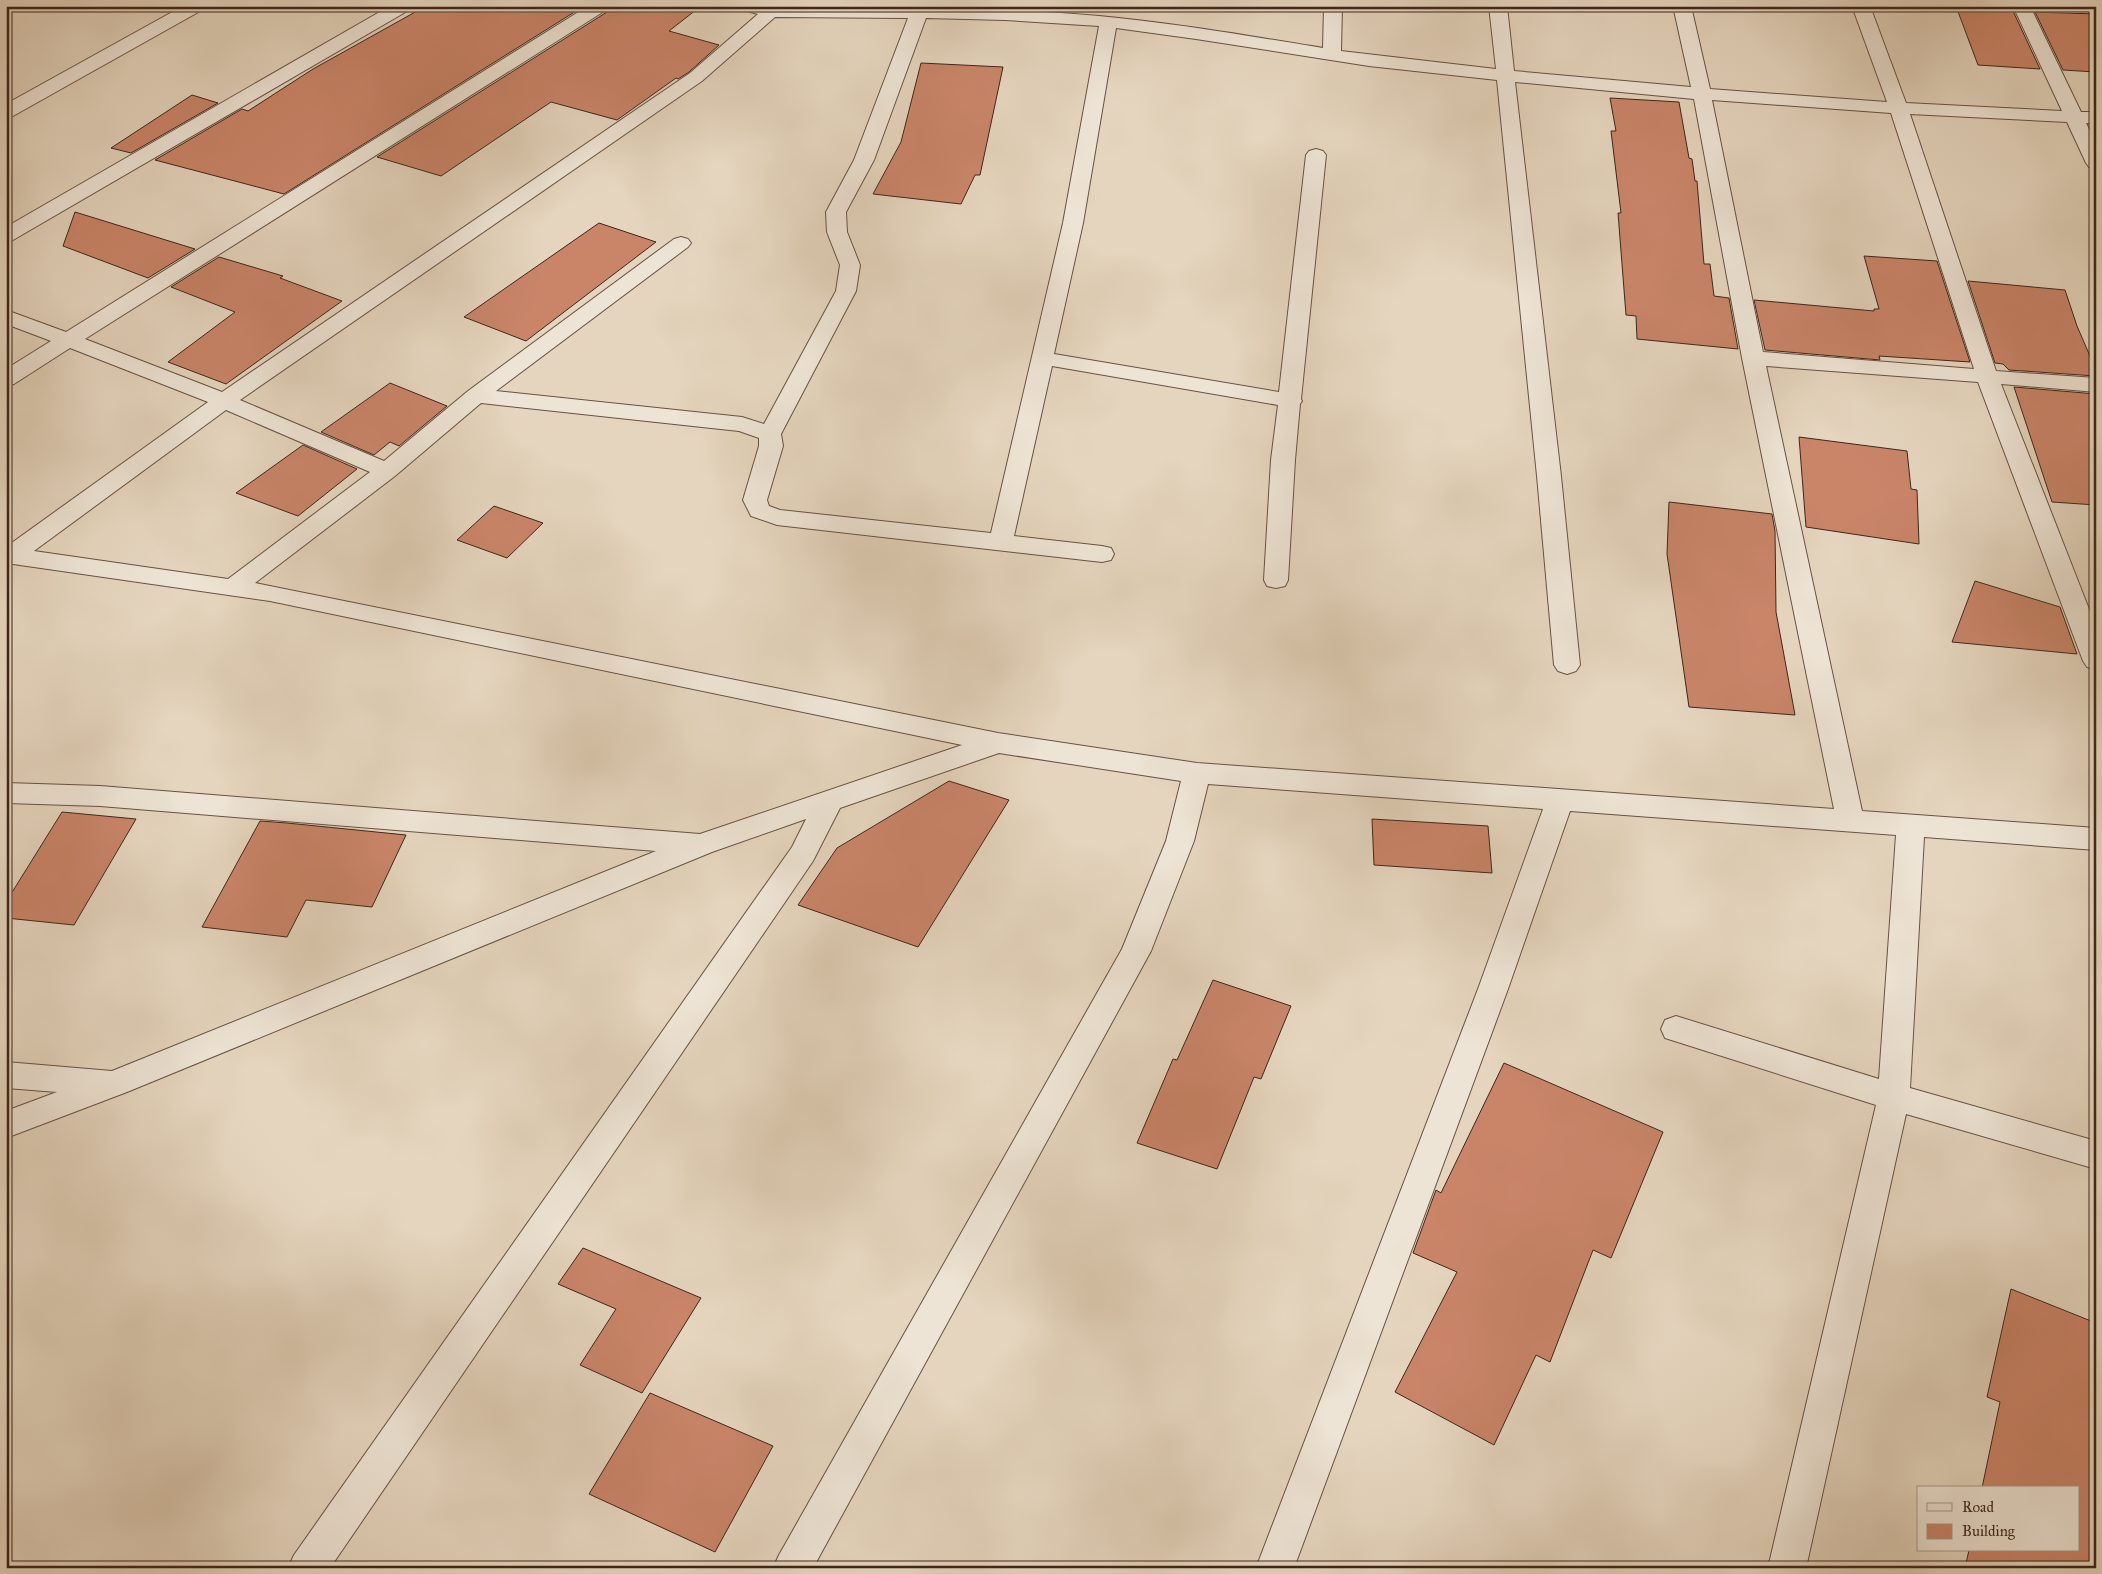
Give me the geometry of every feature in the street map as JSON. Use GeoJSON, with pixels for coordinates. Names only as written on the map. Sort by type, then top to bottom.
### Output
{"type":"FeatureCollection","features":[{"type":"Feature","properties":{"kind":"street"},"geometry":{"type":"LineString","coordinates":[[6,236],[403,6]]}},
{"type":"Feature","properties":{"kind":"street"},"geometry":{"type":"LineString","coordinates":[[6,379],[600,6]]}},
{"type":"Feature","properties":{"kind":"street"},"geometry":{"type":"LineString","coordinates":[[749,6],[773,9],[919,13],[972,10],[1108,23],[1147,20],[1332,54],[1504,76],[1702,94],[1899,108],[2096,118]]}},
{"type":"Feature","properties":{"kind":"street"},"geometry":{"type":"LineString","coordinates":[[1332,54],[1333,6]]}},
{"type":"Feature","properties":{"kind":"street"},"geometry":{"type":"LineString","coordinates":[[1498,6],[1504,76],[1549,476],[1566,665]]}},
{"type":"Feature","properties":{"kind":"street"},"geometry":{"type":"LineString","coordinates":[[1682,6],[1702,94],[1753,358],[1850,820]]}},
{"type":"Feature","properties":{"kind":"street"},"geometry":{"type":"LineString","coordinates":[[1861,6],[1899,108],[1987,376],[2096,661]]}},
{"type":"Feature","properties":{"kind":"street"},"geometry":{"type":"LineString","coordinates":[[2021,6],[2096,163]]}},
{"type":"Feature","properties":{"kind":"street"},"geometry":{"type":"LineString","coordinates":[[6,112],[192,7]]}},
{"type":"Feature","properties":{"kind":"street"},"geometry":{"type":"LineString","coordinates":[[9,555],[224,401],[696,77],[773,9]]}},
{"type":"Feature","properties":{"kind":"street"},"geometry":{"type":"LineString","coordinates":[[919,13],[864,160],[836,212],[837,232],[850,265],[846,291],[770,434],[770,446],[755,500],[758,511],[777,517],[1102,554]]}},
{"type":"Feature","properties":{"kind":"street"},"geometry":{"type":"LineString","coordinates":[[1001,541],[1073,223],[1108,23]]}},
{"type":"Feature","properties":{"kind":"street"},"geometry":{"type":"LineString","coordinates":[[1276,580],[1282,460],[1316,155]]}},
{"type":"Feature","properties":{"kind":"street"},"geometry":{"type":"LineString","coordinates":[[232,588],[387,471],[476,396],[681,243]]}},
{"type":"Feature","properties":{"kind":"street"},"geometry":{"type":"LineString","coordinates":[[6,316],[224,401],[387,471]]}},
{"type":"Feature","properties":{"kind":"street"},"geometry":{"type":"LineString","coordinates":[[1042,358],[1290,400]]}},
{"type":"Feature","properties":{"kind":"street"},"geometry":{"type":"LineString","coordinates":[[1753,358],[2096,384]]}},
{"type":"Feature","properties":{"kind":"street"},"geometry":{"type":"LineString","coordinates":[[476,396],[742,424],[770,434]]}},
{"type":"Feature","properties":{"kind":"street"},"geometry":{"type":"LineString","coordinates":[[9,555],[270,593],[998,743],[1197,773],[2096,839]]}},
{"type":"Feature","properties":{"kind":"street"},"geometry":{"type":"LineString","coordinates":[[6,1125],[116,1083],[702,844],[998,743]]}},
{"type":"Feature","properties":{"kind":"street"},"geometry":{"type":"LineString","coordinates":[[792,1568],[1136,951],[1180,842],[1197,773]]}},
{"type":"Feature","properties":{"kind":"street"},"geometry":{"type":"LineString","coordinates":[[6,793],[100,796],[702,844]]}},
{"type":"Feature","properties":{"kind":"street"},"geometry":{"type":"LineString","coordinates":[[1275,1568],[1492,989],[1560,799]]}},
{"type":"Feature","properties":{"kind":"street"},"geometry":{"type":"LineString","coordinates":[[307,1568],[803,853],[829,801]]}},
{"type":"Feature","properties":{"kind":"street"},"geometry":{"type":"LineString","coordinates":[[1787,1568],[1894,1098],[1911,825]]}},
{"type":"Feature","properties":{"kind":"street"},"geometry":{"type":"LineString","coordinates":[[1676,1029],[1894,1098],[2096,1155]]}},
{"type":"Feature","properties":{"kind":"street"},"geometry":{"type":"LineString","coordinates":[[6,1074],[116,1083]]}},
{"type":"Feature","properties":{"kind":"building"},"geometry":{"type":"Polygon","coordinates":[[[426,6],[584,6],[284,194],[155,160],[242,109],[248,111],[313,69],[426,6]]]}},
{"type":"Feature","properties":{"kind":"building"},"geometry":{"type":"Polygon","coordinates":[[[610,6],[701,6],[669,31],[719,45],[689,72],[678,79],[676,78],[617,120],[551,102],[441,176],[377,157],[607,12],[610,6]]]}},
{"type":"Feature","properties":{"kind":"building"},"geometry":{"type":"Polygon","coordinates":[[[1957,9],[2013,11],[2040,69],[1978,65],[1957,9]]]}},
{"type":"Feature","properties":{"kind":"building"},"geometry":{"type":"Polygon","coordinates":[[[2035,12],[2096,14],[2096,72],[2063,70],[2035,12]]]}},
{"type":"Feature","properties":{"kind":"building"},"geometry":{"type":"Polygon","coordinates":[[[921,63],[1003,67],[980,175],[975,175],[961,204],[873,194],[901,142],[921,63]]]}},
{"type":"Feature","properties":{"kind":"building"},"geometry":{"type":"Polygon","coordinates":[[[192,95],[218,103],[131,153],[111,148],[192,95]]]}},
{"type":"Feature","properties":{"kind":"building"},"geometry":{"type":"Polygon","coordinates":[[[1610,98],[1679,102],[1689,158],[1692,159],[1695,181],[1697,181],[1704,264],[1710,264],[1714,296],[1729,298],[1738,349],[1637,339],[1636,316],[1626,315],[1618,213],[1621,213],[1611,131],[1616,131],[1610,98]]]}},
{"type":"Feature","properties":{"kind":"building"},"geometry":{"type":"Polygon","coordinates":[[[75,212],[195,249],[148,278],[63,246],[75,212]]]}},
{"type":"Feature","properties":{"kind":"building"},"geometry":{"type":"Polygon","coordinates":[[[599,223],[656,242],[526,341],[464,317],[599,223]]]}},
{"type":"Feature","properties":{"kind":"building"},"geometry":{"type":"Polygon","coordinates":[[[1864,256],[1937,261],[1970,362],[1879,356],[1880,360],[1765,350],[1754,300],[1874,311],[1874,309],[1879,309],[1864,256]]]}},
{"type":"Feature","properties":{"kind":"building"},"geometry":{"type":"Polygon","coordinates":[[[219,257],[283,276],[280,278],[342,301],[226,384],[168,362],[235,312],[171,287],[219,257]]]}},
{"type":"Feature","properties":{"kind":"building"},"geometry":{"type":"Polygon","coordinates":[[[1968,281],[2065,290],[2077,326],[2096,370],[2096,376],[2009,370],[2003,364],[1995,363],[1968,281]]]}},
{"type":"Feature","properties":{"kind":"building"},"geometry":{"type":"Polygon","coordinates":[[[390,383],[447,406],[399,446],[390,442],[374,455],[321,432],[390,383]]]}},
{"type":"Feature","properties":{"kind":"building"},"geometry":{"type":"Polygon","coordinates":[[[2014,387],[2096,394],[2096,505],[2052,502],[2014,387]]]}},
{"type":"Feature","properties":{"kind":"building"},"geometry":{"type":"Polygon","coordinates":[[[1799,437],[1907,451],[1911,489],[1917,490],[1919,544],[1806,527],[1799,437]]]}},
{"type":"Feature","properties":{"kind":"building"},"geometry":{"type":"Polygon","coordinates":[[[303,445],[357,469],[298,516],[236,493],[303,445]]]}},
{"type":"Feature","properties":{"kind":"building"},"geometry":{"type":"Polygon","coordinates":[[[1669,502],[1772,514],[1775,531],[1776,612],[1795,715],[1689,707],[1667,554],[1669,502]]]}},
{"type":"Feature","properties":{"kind":"building"},"geometry":{"type":"Polygon","coordinates":[[[494,506],[543,523],[507,558],[457,540],[494,506]]]}},
{"type":"Feature","properties":{"kind":"building"},"geometry":{"type":"Polygon","coordinates":[[[1975,581],[2060,607],[2077,654],[1952,642],[1975,581]]]}},
{"type":"Feature","properties":{"kind":"building"},"geometry":{"type":"Polygon","coordinates":[[[949,781],[1009,800],[918,947],[798,905],[837,848],[949,781]]]}},
{"type":"Feature","properties":{"kind":"building"},"geometry":{"type":"Polygon","coordinates":[[[62,812],[136,819],[74,925],[6,918],[6,902],[62,812]]]}},
{"type":"Feature","properties":{"kind":"building"},"geometry":{"type":"Polygon","coordinates":[[[1372,819],[1488,826],[1492,873],[1374,865],[1372,819]]]}},
{"type":"Feature","properties":{"kind":"building"},"geometry":{"type":"Polygon","coordinates":[[[260,821],[406,835],[372,907],[306,900],[287,937],[202,927],[260,821]]]}},
{"type":"Feature","properties":{"kind":"building"},"geometry":{"type":"Polygon","coordinates":[[[1213,980],[1291,1006],[1261,1079],[1254,1077],[1217,1169],[1137,1143],[1173,1059],[1177,1060],[1213,980]]]}},
{"type":"Feature","properties":{"kind":"building"},"geometry":{"type":"Polygon","coordinates":[[[1504,1063],[1663,1132],[1611,1258],[1593,1250],[1550,1362],[1536,1355],[1494,1445],[1395,1392],[1457,1272],[1413,1253],[1436,1190],[1441,1193],[1504,1063]]]}},
{"type":"Feature","properties":{"kind":"building"},"geometry":{"type":"Polygon","coordinates":[[[583,1248],[701,1298],[642,1393],[580,1365],[616,1309],[558,1284],[583,1248]]]}},
{"type":"Feature","properties":{"kind":"building"},"geometry":{"type":"Polygon","coordinates":[[[2011,1289],[2096,1323],[2096,1568],[1965,1568],[1969,1552],[2080,1552],[2080,1486],[1982,1486],[2000,1402],[1987,1397],[2011,1289]]]}},
{"type":"Feature","properties":{"kind":"building"},"geometry":{"type":"Polygon","coordinates":[[[650,1393],[773,1446],[715,1552],[589,1494],[650,1393]]]}}]}
